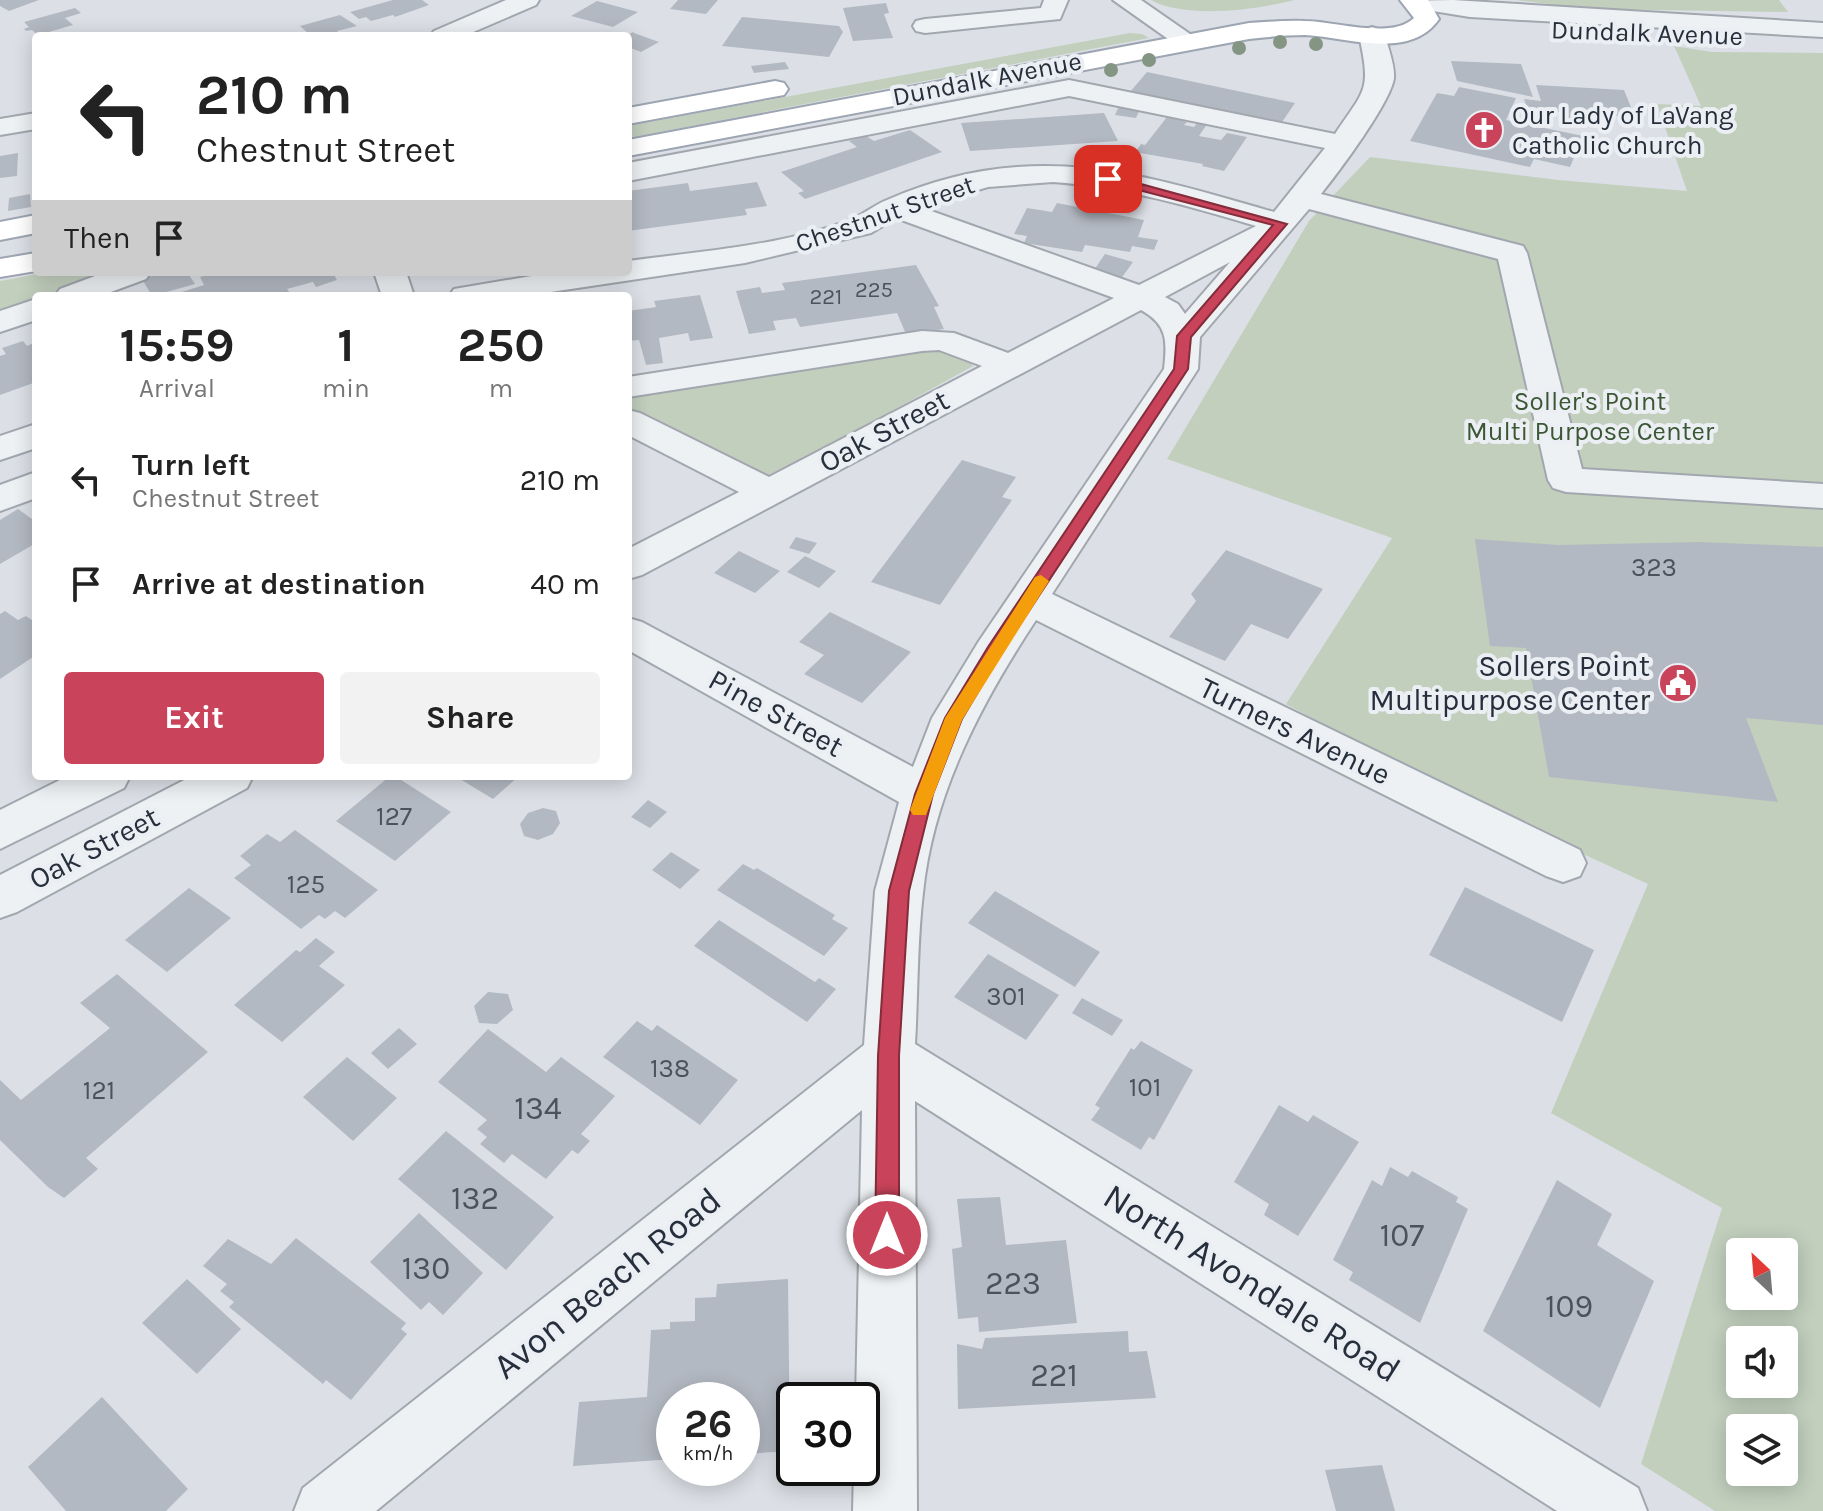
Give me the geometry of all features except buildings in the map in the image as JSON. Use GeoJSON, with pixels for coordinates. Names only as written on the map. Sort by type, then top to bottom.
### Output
{"type":"FeatureCollection","features":[{"type":"Feature","properties":{"kind":"main road","name":"Dundalk Avenue"},"geometry":{"type":"LineString","coordinates":[[632,147],[1187,41],[1263,30],[1307,28],[1360,34],[1403,34],[1423,25],[1427,13],[1413,0]]}},
{"type":"Feature","properties":{"kind":"main road"},"geometry":{"type":"LineString","coordinates":[[1125,28],[1310,6],[1323,21],[1360,34]]}},
{"type":"Feature","properties":{"kind":"main road"},"geometry":{"type":"LineString","coordinates":[[632,115],[800,85]]}},
{"type":"Feature","properties":{"kind":"main road"},"geometry":{"type":"LineString","coordinates":[[0,231],[32,225]]}},
{"type":"Feature","properties":{"kind":"main road"},"geometry":{"type":"LineString","coordinates":[[0,268],[32,263]]}},
{"type":"Feature","properties":{"kind":"street"},"geometry":{"type":"LineString","coordinates":[[452,32],[527,0]]}},
{"type":"Feature","properties":{"kind":"street"},"geometry":{"type":"LineString","coordinates":[[922,0],[926,38],[1051,14],[1056,0]]}},
{"type":"Feature","properties":{"kind":"street"},"geometry":{"type":"LineString","coordinates":[[1125,0],[1187,41]]}},
{"type":"Feature","properties":{"kind":"street","name":"Dundalk Avenue"},"geometry":{"type":"LineString","coordinates":[[1413,0],[1470,10],[1656,18],[1787,38],[1822,22]]}},
{"type":"Feature","properties":{"kind":"street","name":"Dundalk Avenue"},"geometry":{"type":"LineString","coordinates":[[1423,25],[1656,18]]}},
{"type":"Feature","properties":{"kind":"street"},"geometry":{"type":"LineString","coordinates":[[885,1511],[889,1056],[899,891],[924,794],[954,718],[1028,599],[1181,369],[1184,336],[1292,211],[1344,144],[1376,93],[1381,76],[1360,34]]}},
{"type":"Feature","properties":{"kind":"street"},"geometry":{"type":"LineString","coordinates":[[632,171],[1069,88],[1344,144]]}},
{"type":"Feature","properties":{"kind":"street"},"geometry":{"type":"LineString","coordinates":[[0,127],[32,122]]}},
{"type":"Feature","properties":{"kind":"street","name":"Chestnut Street"},"geometry":{"type":"LineString","coordinates":[[632,270],[725,258],[822,239],[866,225],[893,207],[936,192],[998,177],[1070,174],[1292,211],[1512,253],[1566,480],[1823,496]]}},
{"type":"Feature","properties":{"kind":"street"},"geometry":{"type":"LineString","coordinates":[[893,207],[1141,297],[1167,311],[1184,336]]}},
{"type":"Feature","properties":{"kind":"street","name":"Oak Street"},"geometry":{"type":"LineString","coordinates":[[632,564],[1141,297],[1292,211]]}},
{"type":"Feature","properties":{"kind":"street"},"geometry":{"type":"LineString","coordinates":[[82,292],[124,276]]}},
{"type":"Feature","properties":{"kind":"street"},"geometry":{"type":"LineString","coordinates":[[490,292],[589,276]]}},
{"type":"Feature","properties":{"kind":"street"},"geometry":{"type":"LineString","coordinates":[[0,322],[32,310]]}},
{"type":"Feature","properties":{"kind":"street"},"geometry":{"type":"LineString","coordinates":[[632,386],[922,341],[942,340],[1010,365]]}},
{"type":"Feature","properties":{"kind":"street"},"geometry":{"type":"LineString","coordinates":[[632,423],[769,492]]}},
{"type":"Feature","properties":{"kind":"street"},"geometry":{"type":"LineString","coordinates":[[0,449],[32,437]]}},
{"type":"Feature","properties":{"kind":"street"},"geometry":{"type":"LineString","coordinates":[[0,499],[32,486]]}},
{"type":"Feature","properties":{"kind":"street","name":"Turners Avenue"},"geometry":{"type":"LineString","coordinates":[[1028,599],[1563,863]]}},
{"type":"Feature","properties":{"kind":"street","name":"Pine Street"},"geometry":{"type":"LineString","coordinates":[[632,634],[924,794]]}},
{"type":"Feature","properties":{"kind":"street"},"geometry":{"type":"LineString","coordinates":[[0,831],[100,780]]}},
{"type":"Feature","properties":{"kind":"street","name":"Oak Street"},"geometry":{"type":"LineString","coordinates":[[0,898],[223,780]]}},
{"type":"Feature","properties":{"kind":"street","name":"Avon Beach Road"},"geometry":{"type":"LineString","coordinates":[[349,1501],[889,1056]]}},
{"type":"Feature","properties":{"kind":"street","name":"North Avondale Road"},"geometry":{"type":"LineString","coordinates":[[889,1056],[1615,1511]]}},
{"type":"Feature","properties":{"kind":"green space"},"geometry":{"type":"Polygon","coordinates":[[[1151,0],[1294,0],[1261,7],[1201,11],[1165,6],[1151,0]]]}},
{"type":"Feature","properties":{"kind":"green space"},"geometry":{"type":"Polygon","coordinates":[[[1515,0],[1779,0],[1788,12],[1590,9],[1515,0]]]}},
{"type":"Feature","properties":{"kind":"green space"},"geometry":{"type":"Polygon","coordinates":[[[1130,33],[1149,38],[632,137],[632,125],[1130,33]]]}},
{"type":"Feature","properties":{"kind":"green space","name":"Soller's Point Multi Purpose Center"},"geometry":{"type":"Polygon","coordinates":[[[1674,46],[1712,52],[1823,53],[1823,1511],[1715,1511],[1641,1464],[1722,1208],[1551,1113],[1648,884],[1457,796],[1286,704],[1392,538],[1167,459],[1309,221],[1370,157],[1558,180],[1687,191],[1657,104],[1701,106],[1674,46]]]}},
{"type":"Feature","properties":{"kind":"green space"},"geometry":{"type":"Polygon","coordinates":[[[32,275],[114,276],[69,292],[32,292],[32,305],[0,317],[0,281],[32,275]]]}},
{"type":"Feature","properties":{"kind":"green space"},"geometry":{"type":"Polygon","coordinates":[[[925,347],[963,354],[973,366],[832,444],[762,478],[632,416],[632,397],[654,387],[925,347]]]}},
{"type":"Feature","properties":{"kind":"slow traffic"},"geometry":{"type":"LineString","coordinates":[[919,810],[954,718],[1041,581]]}},
{"type":"Feature","properties":{"kind":"place","name":"Our Lady of LaVang Catholic Church"},"geometry":{"type":"Point","coordinates":[1484,130]}},
{"type":"Feature","properties":{"kind":"place","name":"Sollers Point Multipurpose Center"},"geometry":{"type":"Point","coordinates":[1678,683]}},
{"type":"Feature","properties":{"kind":"route"},"geometry":{"type":"LineString","coordinates":[[887,1235],[889,1056],[899,891],[924,794],[954,718],[994,651],[1181,369],[1184,336],[1281,224],[1108,179]]}}]}
